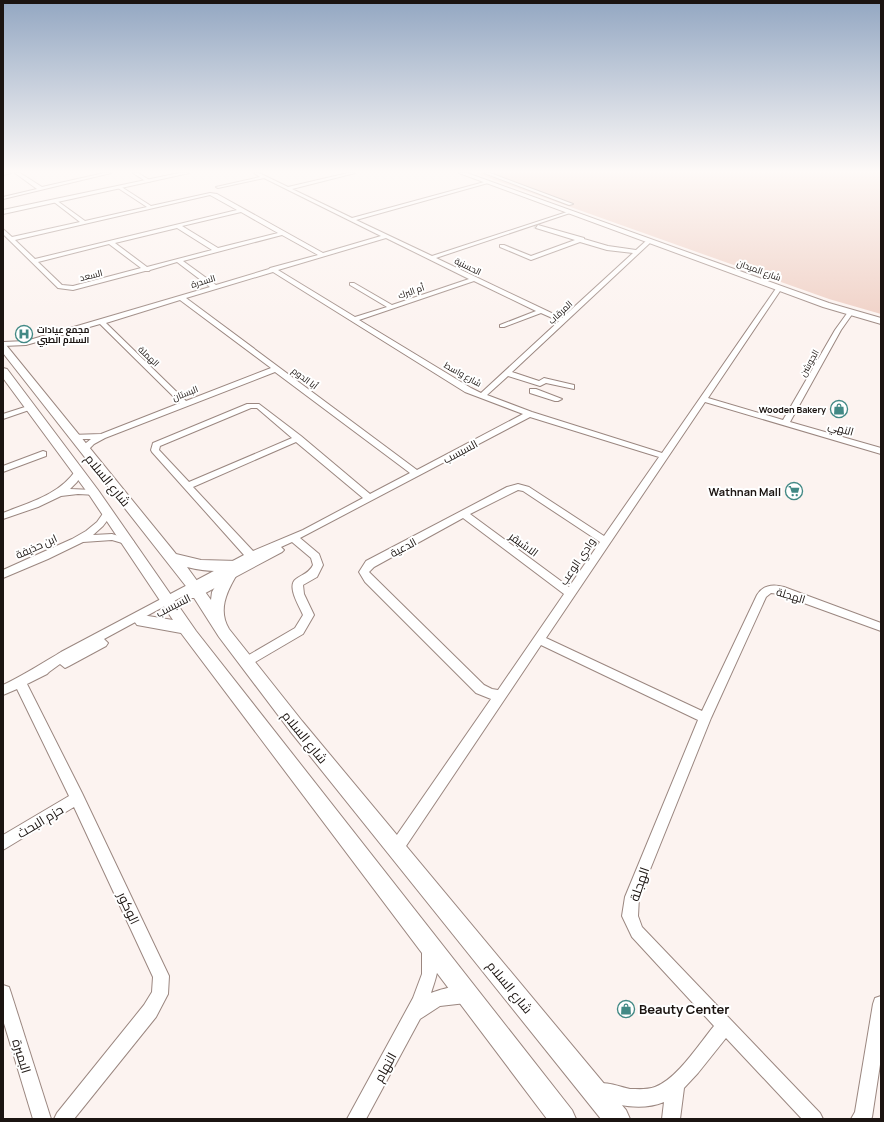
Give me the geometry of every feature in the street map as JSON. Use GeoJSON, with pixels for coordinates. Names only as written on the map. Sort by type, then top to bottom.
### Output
{"type":"FeatureCollection","features":[{"type":"Feature","properties":{"kind":"main road","name":"شارع السلام"},"geometry":{"type":"LineString","coordinates":[[5,348],[74,437],[196,589],[246,662],[296,726],[617,1119]]}},
{"type":"Feature","properties":{"kind":"main road","name":"شارع السلام"},"geometry":{"type":"LineString","coordinates":[[3,370],[79,472],[107,514],[129,542],[186,628],[563,1119]]}},
{"type":"Feature","properties":{"kind":"main road"},"geometry":{"type":"LineString","coordinates":[[170,557],[186,563],[231,570],[219,592],[216,619]]}},
{"type":"Feature","properties":{"kind":"main road"},"geometry":{"type":"LineString","coordinates":[[142,621],[186,628]]}},
{"type":"Feature","properties":{"kind":"street"},"geometry":{"type":"LineString","coordinates":[[10,239],[69,225]]}},
{"type":"Feature","properties":{"kind":"street"},"geometry":{"type":"LineString","coordinates":[[269,225],[322,255]]}},
{"type":"Feature","properties":{"kind":"street","name":"الحسنية"},"geometry":{"type":"LineString","coordinates":[[364,225],[541,311],[564,320]]}},
{"type":"Feature","properties":{"kind":"street","name":"شارع الميدان"},"geometry":{"type":"LineString","coordinates":[[605,225],[850,313],[881,322]]}},
{"type":"Feature","properties":{"kind":"street"},"geometry":{"type":"LineString","coordinates":[[34,261],[178,226],[218,251]]}},
{"type":"Feature","properties":{"kind":"street"},"geometry":{"type":"LineString","coordinates":[[431,258],[534,226],[582,239],[607,248],[637,252]]}},
{"type":"Feature","properties":{"kind":"street","name":"السعد"},"geometry":{"type":"LineString","coordinates":[[3,232],[60,286],[73,288],[147,270],[283,233]]}},
{"type":"Feature","properties":{"kind":"street","name":"السدرة"},"geometry":{"type":"LineString","coordinates":[[5,348],[101,322],[386,236]]}},
{"type":"Feature","properties":{"kind":"street"},"geometry":{"type":"LineString","coordinates":[[502,246],[531,258],[582,239]]}},
{"type":"Feature","properties":{"kind":"street","name":"المرقاب"},"geometry":{"type":"LineString","coordinates":[[482,396],[649,241]]}},
{"type":"Feature","properties":{"kind":"street"},"geometry":{"type":"LineString","coordinates":[[110,242],[147,270]]}},
{"type":"Feature","properties":{"kind":"street"},"geometry":{"type":"LineString","coordinates":[[179,261],[214,288]]}},
{"type":"Feature","properties":{"kind":"street","name":"شارع واسط"},"geometry":{"type":"LineString","coordinates":[[272,270],[468,390],[529,414],[663,456]]}},
{"type":"Feature","properties":{"kind":"street","name":"أم البرك"},"geometry":{"type":"LineString","coordinates":[[353,320],[474,279]]}},
{"type":"Feature","properties":{"kind":"street"},"geometry":{"type":"LineString","coordinates":[[352,284],[392,307]]}},
{"type":"Feature","properties":{"kind":"street","name":"وادي الوعب"},"geometry":{"type":"LineString","coordinates":[[396,847],[779,288]]}},
{"type":"Feature","properties":{"kind":"street","name":"أبا الدوم"},"geometry":{"type":"LineString","coordinates":[[181,298],[417,474]]}},
{"type":"Feature","properties":{"kind":"street"},"geometry":{"type":"LineString","coordinates":[[502,326],[541,311]]}},
{"type":"Feature","properties":{"kind":"street","name":"الجوشن"},"geometry":{"type":"LineString","coordinates":[[785,423],[838,330],[850,313]]}},
{"type":"Feature","properties":{"kind":"street","name":"الهملة"},"geometry":{"type":"LineString","coordinates":[[101,322],[185,404]]}},
{"type":"Feature","properties":{"kind":"street","name":"السدرة"},"geometry":{"type":"LineString","coordinates":[[5,348],[15,348],[26,343]]}},
{"type":"Feature","properties":{"kind":"street","name":"البستان"},"geometry":{"type":"LineString","coordinates":[[84,449],[91,442],[102,436],[276,369]]}},
{"type":"Feature","properties":{"kind":"street"},"geometry":{"type":"LineString","coordinates":[[507,373],[540,384]]}},
{"type":"Feature","properties":{"kind":"street"},"geometry":{"type":"LineString","coordinates":[[525,398],[544,380],[571,387]]}},
{"type":"Feature","properties":{"kind":"street"},"geometry":{"type":"LineString","coordinates":[[533,391],[558,399]]}},
{"type":"Feature","properties":{"kind":"street","name":"النهي"},"geometry":{"type":"LineString","coordinates":[[703,399],[881,451]]}},
{"type":"Feature","properties":{"kind":"street"},"geometry":{"type":"LineString","coordinates":[[251,556],[155,450],[156,445],[255,405],[261,407],[370,499]]}},
{"type":"Feature","properties":{"kind":"street"},"geometry":{"type":"LineString","coordinates":[[3,417],[31,408]]}},
{"type":"Feature","properties":{"kind":"street","name":"السبسب"},"geometry":{"type":"LineString","coordinates":[[231,570],[251,556],[306,532],[529,414]]}},
{"type":"Feature","properties":{"kind":"street","name":"البستان"},"geometry":{"type":"LineString","coordinates":[[74,437],[102,436]]}},
{"type":"Feature","properties":{"kind":"street"},"geometry":{"type":"LineString","coordinates":[[187,486],[298,438]]}},
{"type":"Feature","properties":{"kind":"street"},"geometry":{"type":"LineString","coordinates":[[3,469],[43,454]]}},
{"type":"Feature","properties":{"kind":"street"},"geometry":{"type":"LineString","coordinates":[[3,516],[59,493],[72,483],[79,472]]}},
{"type":"Feature","properties":{"kind":"street","name":"الدعية"},"geometry":{"type":"LineString","coordinates":[[500,695],[490,694],[480,689],[369,579],[364,572],[370,564],[510,489],[518,487],[526,489],[605,541]]}},
{"type":"Feature","properties":{"kind":"street"},"geometry":{"type":"LineString","coordinates":[[59,493],[78,491],[94,493]]}},
{"type":"Feature","properties":{"kind":"street","name":"ابن حذيفة"},"geometry":{"type":"LineString","coordinates":[[3,574],[78,540],[98,527],[107,514]]}},
{"type":"Feature","properties":{"kind":"street","name":"الاشيقر"},"geometry":{"type":"LineString","coordinates":[[464,514],[570,593]]}},
{"type":"Feature","properties":{"kind":"street","name":"السبسب"},"geometry":{"type":"LineString","coordinates":[[37,673],[65,655],[231,570],[296,540],[306,532]]}},
{"type":"Feature","properties":{"kind":"street","name":"ابن حذيفة"},"geometry":{"type":"LineString","coordinates":[[78,540],[101,537],[122,539],[129,542]]}},
{"type":"Feature","properties":{"kind":"street"},"geometry":{"type":"LineString","coordinates":[[246,662],[299,631],[309,615],[299,594],[298,583],[313,574],[318,565],[314,556],[296,540]]}},
{"type":"Feature","properties":{"kind":"street","name":"الهجلة"},"geometry":{"type":"LineString","coordinates":[[814,1119],[637,932],[630,916],[632,897],[705,718],[762,594],[769,589],[780,590],[881,627]]}},
{"type":"Feature","properties":{"kind":"street","name":"السبسب"},"geometry":{"type":"LineString","coordinates":[[3,690],[37,673],[69,661],[142,621],[170,602]]}},
{"type":"Feature","properties":{"kind":"street"},"geometry":{"type":"LineString","coordinates":[[539,639],[705,718]]}},
{"type":"Feature","properties":{"kind":"street","name":"الوكور"},"geometry":{"type":"LineString","coordinates":[[19,681],[77,798],[160,976],[160,994],[150,1011],[63,1119]]}},
{"type":"Feature","properties":{"kind":"street","name":"حزم البحث"},"geometry":{"type":"LineString","coordinates":[[3,844],[77,798]]}},
{"type":"Feature","properties":{"kind":"street","name":"النهام"},"geometry":{"type":"LineString","coordinates":[[359,1117],[414,1014],[430,974],[432,962],[429,943]]}},
{"type":"Feature","properties":{"kind":"street","name":"البمبرة"},"geometry":{"type":"LineString","coordinates":[[3,993],[42,1119]]}},
{"type":"Feature","properties":{"kind":"street","name":"النهام"},"geometry":{"type":"LineString","coordinates":[[414,1014],[432,1000],[443,996],[468,995]]}},
{"type":"Feature","properties":{"kind":"street"},"geometry":{"type":"LineString","coordinates":[[860,1119],[863,1117],[881,1004]]}},
{"type":"Feature","properties":{"kind":"street"},"geometry":{"type":"LineString","coordinates":[[591,1087],[622,1098],[653,1097],[675,1086],[725,1025]]}},
{"type":"Feature","properties":{"kind":"street"},"geometry":{"type":"LineString","coordinates":[[671,1119],[675,1086]]}},
{"type":"Feature","properties":{"kind":"shaded area"},"geometry":{"type":"Polygon","coordinates":[[[622,225],[881,225],[881,314],[829,299],[622,225]]]}},
{"type":"Feature","properties":{"kind":"tunnel"},"geometry":{"type":"LineString","coordinates":[[534,226],[538,227]]}},
{"type":"Feature","properties":{"kind":"place","name":"مجمع عيادات السلام الطبي"},"geometry":{"type":"Point","coordinates":[24,334]}},
{"type":"Feature","properties":{"kind":"place","name":"Wooden Bakery"},"geometry":{"type":"Point","coordinates":[839,409]}},
{"type":"Feature","properties":{"kind":"place","name":"Wathnan Mall"},"geometry":{"type":"Point","coordinates":[794,491]}},
{"type":"Feature","properties":{"kind":"place","name":"Beauty Center"},"geometry":{"type":"Point","coordinates":[626,1009]}}]}
